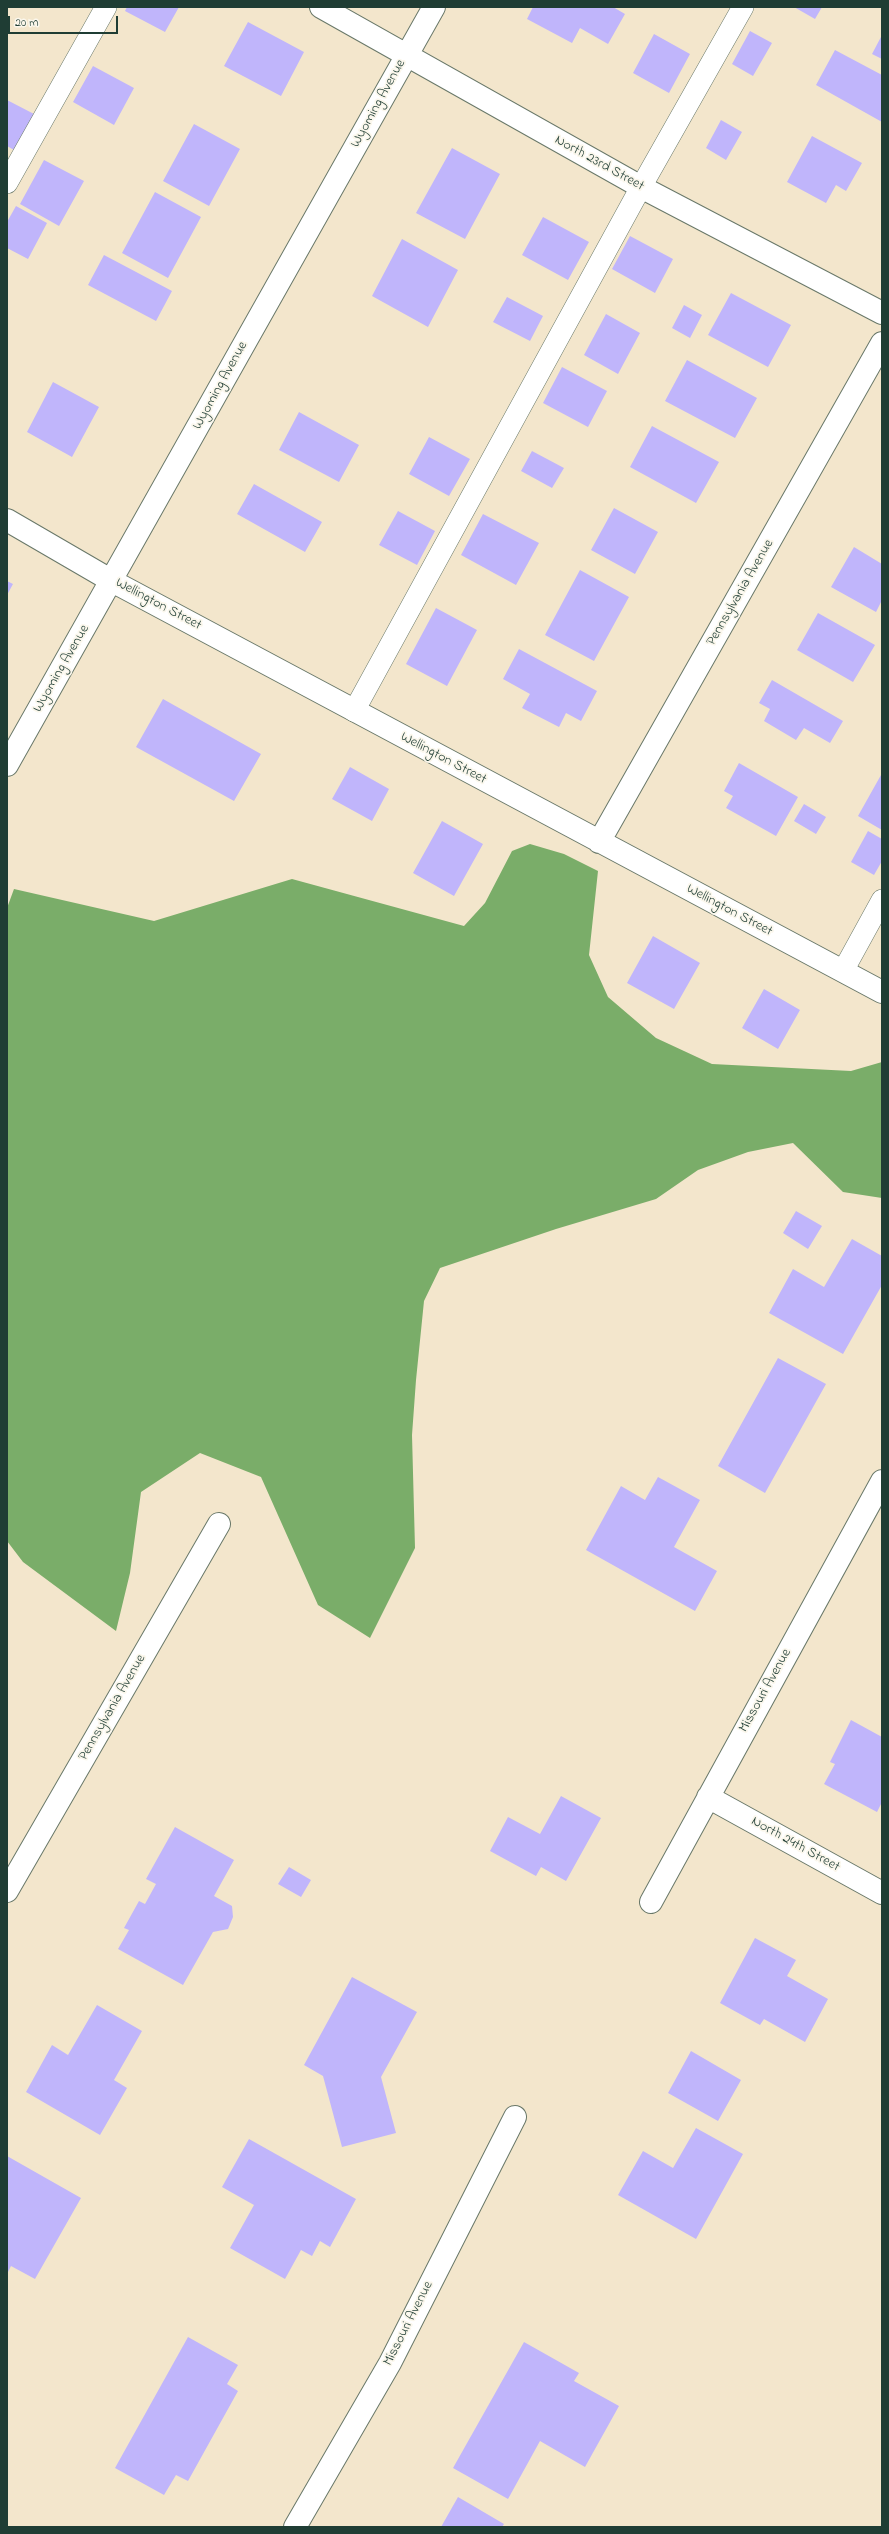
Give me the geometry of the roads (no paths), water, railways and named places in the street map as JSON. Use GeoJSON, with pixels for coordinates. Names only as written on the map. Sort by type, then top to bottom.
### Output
{"type":"FeatureCollection","features":[{"type":"Feature","properties":{"kind":"street","name":"North 23rd Street"},"geometry":{"type":"LineString","coordinates":[[321,7],[641,187],[882,313]]}},
{"type":"Feature","properties":{"kind":"street","name":"Wyoming Avenue"},"geometry":{"type":"LineString","coordinates":[[7,765],[434,7]]}},
{"type":"Feature","properties":{"kind":"street","name":"Pennsylvania Avenue"},"geometry":{"type":"LineString","coordinates":[[599,842],[882,343]]}},
{"type":"Feature","properties":{"kind":"street","name":"Wellington Street"},"geometry":{"type":"LineString","coordinates":[[7,520],[112,581],[882,992]]}},
{"type":"Feature","properties":{"kind":"street","name":"Missouri Avenue"},"geometry":{"type":"LineString","coordinates":[[651,1902],[882,1481]]}},
{"type":"Feature","properties":{"kind":"street","name":"Pennsylvania Avenue"},"geometry":{"type":"LineString","coordinates":[[7,1891],[219,1524]]}},
{"type":"Feature","properties":{"kind":"street","name":"North 24th Street"},"geometry":{"type":"LineString","coordinates":[[708,1797],[882,1892]]}},
{"type":"Feature","properties":{"kind":"street","name":"Missouri Avenue"},"geometry":{"type":"LineString","coordinates":[[295,2527],[390,2363],[515,2117]]}},
{"type":"Feature","properties":{"kind":"lane"},"geometry":{"type":"LineString","coordinates":[[7,183],[106,7]]}},
{"type":"Feature","properties":{"kind":"lane"},"geometry":{"type":"LineString","coordinates":[[354,711],[641,187],[743,7]]}},
{"type":"Feature","properties":{"kind":"lane"},"geometry":{"type":"LineString","coordinates":[[843,971],[882,900]]}}]}
